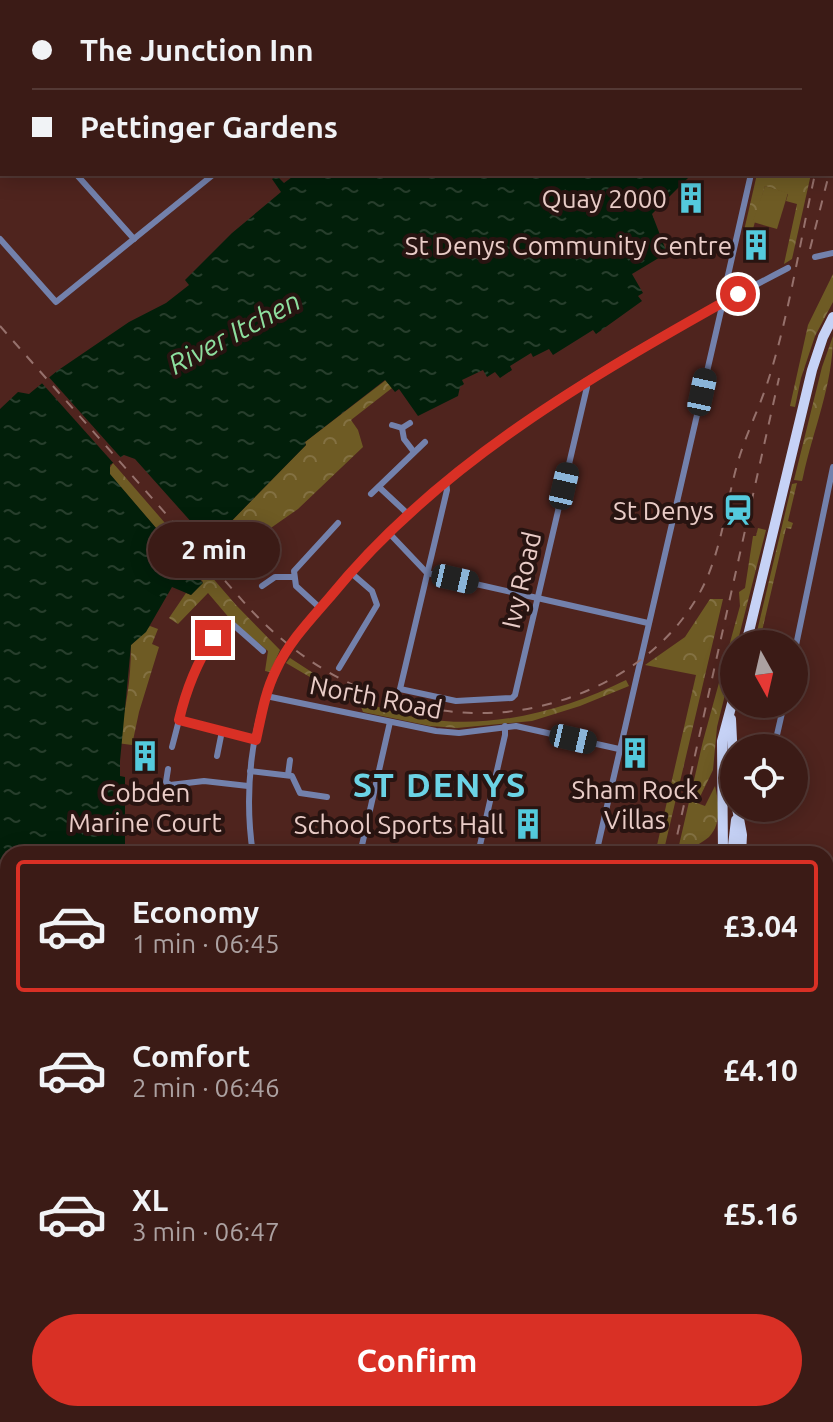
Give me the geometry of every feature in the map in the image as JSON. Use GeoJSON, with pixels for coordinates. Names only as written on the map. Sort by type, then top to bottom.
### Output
{"type":"FeatureCollection","features":[{"type":"Feature","properties":{"kind":"main road"},"geometry":{"type":"LineString","coordinates":[[749,630],[812,370],[833,317]]}},
{"type":"Feature","properties":{"kind":"main road"},"geometry":{"type":"LineString","coordinates":[[728,718],[722,741],[730,846]]}},
{"type":"Feature","properties":{"kind":"main road"},"geometry":{"type":"LineString","coordinates":[[732,846],[735,822]]}},
{"type":"Feature","properties":{"kind":"street"},"geometry":{"type":"LineString","coordinates":[[78,176],[134,239]]}},
{"type":"Feature","properties":{"kind":"street"},"geometry":{"type":"LineString","coordinates":[[0,239],[56,302],[211,176]]}},
{"type":"Feature","properties":{"kind":"street"},"geometry":{"type":"LineString","coordinates":[[726,284],[751,176]]}},
{"type":"Feature","properties":{"kind":"street"},"geometry":{"type":"LineString","coordinates":[[815,257],[833,253]]}},
{"type":"Feature","properties":{"kind":"street"},"geometry":{"type":"LineString","coordinates":[[252,846],[248,786],[266,696],[280,662],[350,572],[446,481],[499,440],[586,381],[788,268]]}},
{"type":"Feature","properties":{"kind":"street"},"geometry":{"type":"LineString","coordinates":[[598,846],[723,302]]}},
{"type":"Feature","properties":{"kind":"street","name":"Ivy Road"},"geometry":{"type":"LineString","coordinates":[[427,573],[400,689],[456,701],[497,700],[515,695],[586,381]]}},
{"type":"Feature","properties":{"kind":"street"},"geometry":{"type":"LineString","coordinates":[[392,425],[402,428],[410,423]]}},
{"type":"Feature","properties":{"kind":"street"},"geometry":{"type":"LineString","coordinates":[[402,428],[404,439],[414,452]]}},
{"type":"Feature","properties":{"kind":"street"},"geometry":{"type":"LineString","coordinates":[[371,494],[425,442]]}},
{"type":"Feature","properties":{"kind":"street"},"geometry":{"type":"LineString","coordinates":[[799,630],[833,467]]}},
{"type":"Feature","properties":{"kind":"street"},"geometry":{"type":"LineString","coordinates":[[427,573],[447,490],[446,481]]}},
{"type":"Feature","properties":{"kind":"street"},"geometry":{"type":"LineString","coordinates":[[379,487],[409,515]]}},
{"type":"Feature","properties":{"kind":"street"},"geometry":{"type":"LineString","coordinates":[[320,608],[296,586],[294,577],[297,566],[338,523]]}},
{"type":"Feature","properties":{"kind":"street"},"geometry":{"type":"LineString","coordinates":[[319,527],[327,534]]}},
{"type":"Feature","properties":{"kind":"street"},"geometry":{"type":"LineString","coordinates":[[389,533],[427,573],[648,623]]}},
{"type":"Feature","properties":{"kind":"street"},"geometry":{"type":"LineString","coordinates":[[339,668],[376,610],[377,600],[372,591],[350,572]]}},
{"type":"Feature","properties":{"kind":"street"},"geometry":{"type":"LineString","coordinates":[[262,586],[275,577],[294,577]]}},
{"type":"Feature","properties":{"kind":"street"},"geometry":{"type":"LineString","coordinates":[[172,747],[190,681],[200,657],[229,621],[263,651]]}},
{"type":"Feature","properties":{"kind":"street"},"geometry":{"type":"LineString","coordinates":[[356,621],[364,627]]}},
{"type":"Feature","properties":{"kind":"street","name":"North Road"},"geometry":{"type":"LineString","coordinates":[[266,696],[436,731],[459,733],[516,726],[619,749]]}},
{"type":"Feature","properties":{"kind":"street"},"geometry":{"type":"LineString","coordinates":[[179,720],[256,740]]}},
{"type":"Feature","properties":{"kind":"street"},"geometry":{"type":"LineString","coordinates":[[362,846],[390,722]]}},
{"type":"Feature","properties":{"kind":"street"},"geometry":{"type":"LineString","coordinates":[[480,846],[505,726]]}},
{"type":"Feature","properties":{"kind":"street"},"geometry":{"type":"LineString","coordinates":[[217,756],[222,731]]}},
{"type":"Feature","properties":{"kind":"street"},"geometry":{"type":"LineString","coordinates":[[288,775],[290,760]]}},
{"type":"Feature","properties":{"kind":"street"},"geometry":{"type":"LineString","coordinates":[[168,769],[166,782],[170,785],[204,781],[248,786]]}},
{"type":"Feature","properties":{"kind":"street"},"geometry":{"type":"LineString","coordinates":[[250,771],[292,776],[300,793],[327,797]]}},
{"type":"Feature","properties":{"kind":"green space"},"geometry":{"type":"Polygon","coordinates":[[[757,176],[811,176],[792,259],[784,264],[797,204],[786,201],[788,194],[765,186],[751,236],[743,235],[757,176]]]}},
{"type":"Feature","properties":{"kind":"green space"},"geometry":{"type":"Polygon","coordinates":[[[765,186],[788,193],[777,229],[753,222],[765,186]]]}},
{"type":"Feature","properties":{"kind":"green space"},"geometry":{"type":"Polygon","coordinates":[[[833,274],[833,302],[815,336],[795,407],[790,406],[808,325],[833,274]]]}},
{"type":"Feature","properties":{"kind":"green space"},"geometry":{"type":"Polygon","coordinates":[[[833,336],[826,390],[802,481],[794,480],[822,367],[833,336]]]}},
{"type":"Feature","properties":{"kind":"green space"},"geometry":{"type":"Polygon","coordinates":[[[386,380],[392,388],[351,420],[363,447],[298,509],[255,539],[229,564],[210,543],[306,445],[305,442],[386,380]]]}},
{"type":"Feature","properties":{"kind":"green space"},"geometry":{"type":"Polygon","coordinates":[[[113,463],[236,605],[280,650],[270,672],[265,671],[268,651],[231,620],[208,593],[178,624],[169,618],[186,593],[191,595],[203,582],[109,474],[113,463]]]}},
{"type":"Feature","properties":{"kind":"green space"},"geometry":{"type":"Polygon","coordinates":[[[797,483],[788,521],[793,523],[791,529],[786,528],[762,630],[757,630],[792,484],[797,483]]]}},
{"type":"Feature","properties":{"kind":"green space"},"geometry":{"type":"Polygon","coordinates":[[[758,528],[766,530],[741,630],[733,630],[740,606],[739,592],[745,588],[753,536],[756,536],[758,528]]]}},
{"type":"Feature","properties":{"kind":"green space"},"geometry":{"type":"Polygon","coordinates":[[[710,599],[723,599],[665,846],[657,846],[696,675],[645,665],[685,637],[710,599]]]}},
{"type":"Feature","properties":{"kind":"green space"},"geometry":{"type":"Polygon","coordinates":[[[150,626],[158,629],[152,644],[159,647],[132,745],[117,743],[127,695],[131,645],[150,626]]]}},
{"type":"Feature","properties":{"kind":"green space"},"geometry":{"type":"Polygon","coordinates":[[[290,658],[361,700],[417,718],[448,721],[509,718],[569,704],[626,680],[629,686],[532,721],[457,728],[430,726],[363,712],[361,707],[286,663],[290,658]]]}},
{"type":"Feature","properties":{"kind":"green space"},"geometry":{"type":"Polygon","coordinates":[[[720,679],[720,715],[713,770],[697,803],[705,806],[715,786],[718,819],[709,837],[696,846],[679,846],[720,679]]]}},
{"type":"Feature","properties":{"kind":"water","name":"River Itchen"},"geometry":{"type":"Polygon","coordinates":[[[277,176],[284,183],[293,176],[690,176],[652,214],[667,253],[632,274],[643,293],[638,296],[642,301],[596,334],[593,330],[553,355],[549,349],[533,357],[531,353],[510,366],[512,370],[500,378],[495,372],[487,377],[483,370],[462,380],[464,384],[458,396],[418,416],[399,389],[395,392],[385,380],[305,442],[306,445],[210,543],[135,459],[124,455],[110,465],[110,474],[203,583],[191,595],[172,587],[146,632],[131,645],[120,761],[120,776],[125,777],[125,846],[0,846],[0,409],[18,392],[29,394],[57,371],[129,322],[166,303],[189,285],[185,280],[232,233],[281,192],[272,179],[277,176]]]}},
{"type":"Feature","properties":{"kind":"pier"},"geometry":{"type":"Polygon","coordinates":[[[47,375],[123,460],[116,466],[40,381],[47,375]]]}},
{"type":"Feature","properties":{"kind":"railway"},"geometry":{"type":"LineString","coordinates":[[0,326],[249,608],[297,651],[350,684],[379,696],[440,710],[508,712],[578,695],[611,679],[641,660],[690,609],[707,578],[718,548],[740,455],[775,356],[815,176]]}},
{"type":"Feature","properties":{"kind":"railway"},"geometry":{"type":"LineString","coordinates":[[810,249],[828,176]]}},
{"type":"Feature","properties":{"kind":"railway"},"geometry":{"type":"LineString","coordinates":[[675,846],[779,378]]}},
{"type":"Feature","properties":{"kind":"place","name":"Quay 2000"},"geometry":{"type":"Point","coordinates":[691,198]}},
{"type":"Feature","properties":{"kind":"place","name":"St Denys Community Centre"},"geometry":{"type":"Point","coordinates":[756,245]}},
{"type":"Feature","properties":{"kind":"place","name":"St Denys"},"geometry":{"type":"Point","coordinates":[738,510]}},
{"type":"Feature","properties":{"kind":"place","name":"Sham Rock Villas"},"geometry":{"type":"Point","coordinates":[635,753]}},
{"type":"Feature","properties":{"kind":"place","name":"Cobden Marine Court"},"geometry":{"type":"Point","coordinates":[145,756]}},
{"type":"Feature","properties":{"kind":"place","name":"School Sports Hall"},"geometry":{"type":"Point","coordinates":[528,824]}},
{"type":"Feature","properties":{"kind":"district","name":"ST DENYS"},"geometry":{"type":"Point","coordinates":[440,784]}},
{"type":"Feature","properties":{"kind":"route"},"geometry":{"type":"LineString","coordinates":[[213,638],[200,657],[190,681],[179,720],[256,740],[269,686],[285,654],[350,572],[409,515],[446,481],[499,440],[586,381],[738,294]]}}]}
